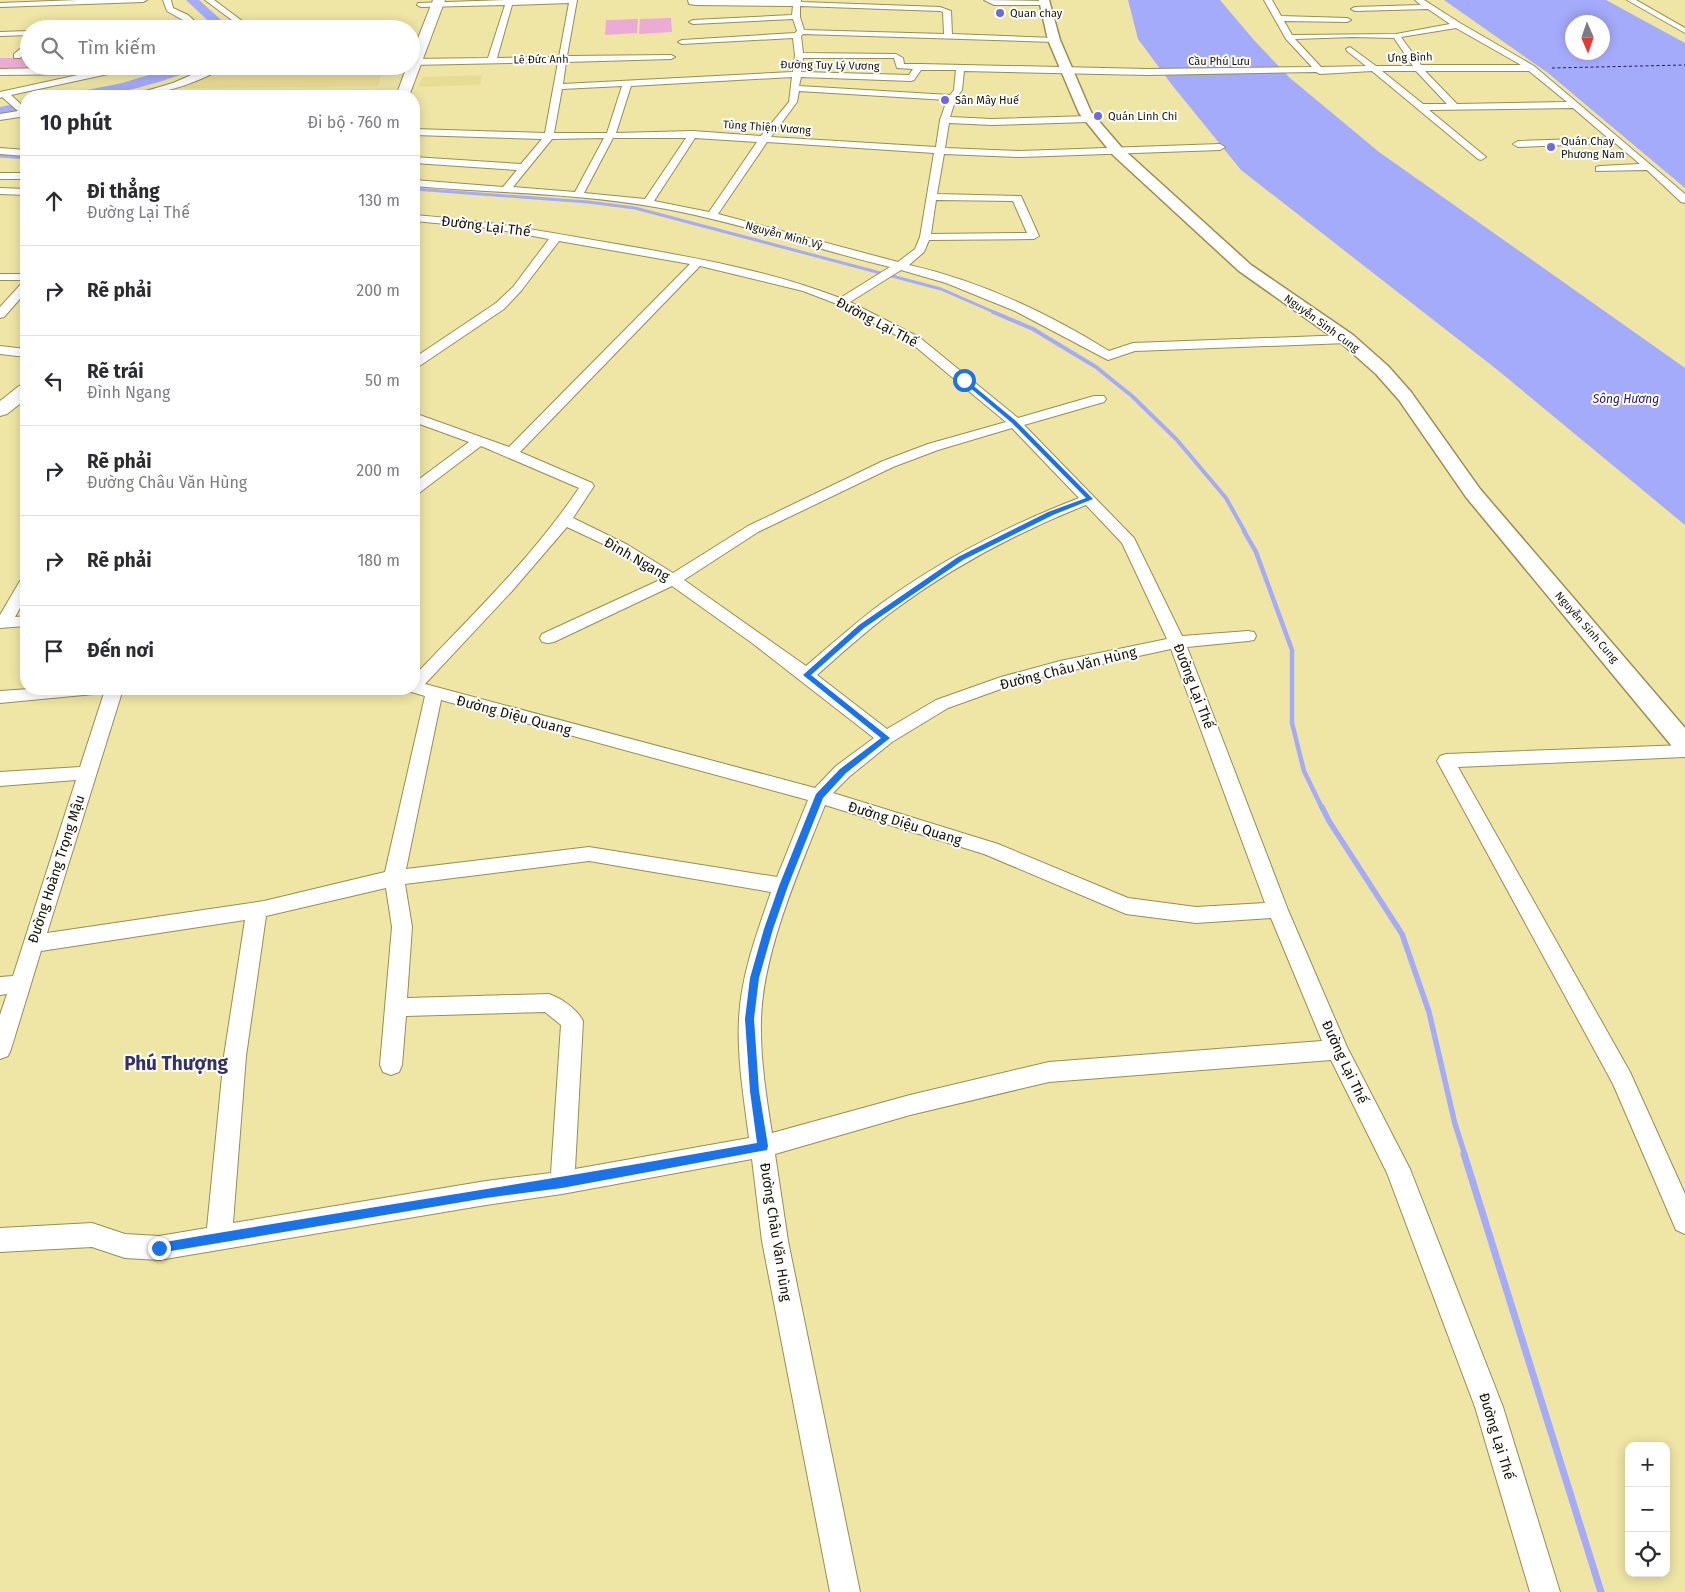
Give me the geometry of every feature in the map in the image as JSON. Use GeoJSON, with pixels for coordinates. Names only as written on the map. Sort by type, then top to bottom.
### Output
{"type":"FeatureCollection","features":[{"type":"Feature","properties":{"kind":"main road"},"geometry":{"type":"LineString","coordinates":[[420,47],[438,2]]}},
{"type":"Feature","properties":{"kind":"main road","name":"Nguyễn Sinh Cung"},"geometry":{"type":"LineString","coordinates":[[1044,2],[1054,40],[1089,119],[1118,152],[1245,268],[1347,339],[1382,370],[1404,396],[1473,493],[1685,745]]}},
{"type":"Feature","properties":{"kind":"main road"},"geometry":{"type":"LineString","coordinates":[[404,90],[409,75]]}},
{"type":"Feature","properties":{"kind":"main road"},"geometry":{"type":"LineString","coordinates":[[0,410],[20,395]]}},
{"type":"Feature","properties":{"kind":"main road"},"geometry":{"type":"LineString","coordinates":[[0,426],[20,411]]}},
{"type":"Feature","properties":{"kind":"street"},"geometry":{"type":"LineString","coordinates":[[1,2],[94,6],[143,0]]}},
{"type":"Feature","properties":{"kind":"street"},"geometry":{"type":"LineString","coordinates":[[166,0],[170,9],[189,20]]}},
{"type":"Feature","properties":{"kind":"street"},"geometry":{"type":"LineString","coordinates":[[209,0],[237,20]]}},
{"type":"Feature","properties":{"kind":"street"},"geometry":{"type":"LineString","coordinates":[[692,0],[693,3],[797,2],[865,19],[948,36],[1054,40]]}},
{"type":"Feature","properties":{"kind":"street"},"geometry":{"type":"LineString","coordinates":[[988,0],[994,2],[1044,2]]}},
{"type":"Feature","properties":{"kind":"street"},"geometry":{"type":"LineString","coordinates":[[1268,0],[1289,37],[1320,71]]}},
{"type":"Feature","properties":{"kind":"street"},"geometry":{"type":"LineString","coordinates":[[1419,0],[1530,68],[1649,167],[1685,200]]}},
{"type":"Feature","properties":{"kind":"street"},"geometry":{"type":"LineString","coordinates":[[1631,0],[1685,31]]}},
{"type":"Feature","properties":{"kind":"street"},"geometry":{"type":"LineString","coordinates":[[492,60],[509,1]]}},
{"type":"Feature","properties":{"kind":"street"},"geometry":{"type":"LineString","coordinates":[[420,6],[438,2],[573,1],[549,136],[506,189]]}},
{"type":"Feature","properties":{"kind":"street"},"geometry":{"type":"LineString","coordinates":[[712,216],[764,139],[793,102],[799,55],[799,33],[796,17],[797,2]]}},
{"type":"Feature","properties":{"kind":"street"},"geometry":{"type":"LineString","coordinates":[[1356,9],[1430,7]]}},
{"type":"Feature","properties":{"kind":"street"},"geometry":{"type":"LineString","coordinates":[[682,42],[799,33],[865,19],[945,10],[947,11],[948,36]]}},
{"type":"Feature","properties":{"kind":"street"},"geometry":{"type":"LineString","coordinates":[[693,22],[796,17]]}},
{"type":"Feature","properties":{"kind":"street"},"geometry":{"type":"LineString","coordinates":[[1277,18],[1347,20]]}},
{"type":"Feature","properties":{"kind":"street"},"geometry":{"type":"LineString","coordinates":[[1289,37],[1396,36],[1457,25]]}},
{"type":"Feature","properties":{"kind":"street"},"geometry":{"type":"LineString","coordinates":[[0,34],[20,33]]}},
{"type":"Feature","properties":{"kind":"street"},"geometry":{"type":"LineString","coordinates":[[1396,36],[1419,68],[1453,105]]}},
{"type":"Feature","properties":{"kind":"street"},"geometry":{"type":"LineString","coordinates":[[1350,49],[1481,157]]}},
{"type":"Feature","properties":{"kind":"street"},"geometry":{"type":"LineString","coordinates":[[12,56],[20,51]]}},
{"type":"Feature","properties":{"kind":"street"},"geometry":{"type":"LineString","coordinates":[[799,55],[896,56],[900,66],[920,67]]}},
{"type":"Feature","properties":{"kind":"street"},"geometry":{"type":"LineString","coordinates":[[12,56],[20,56]]}},
{"type":"Feature","properties":{"kind":"street","name":"Lê Đức Anh"},"geometry":{"type":"LineString","coordinates":[[420,62],[671,57]]}},
{"type":"Feature","properties":{"kind":"street","name":"Đường Tuy Lý Vương"},"geometry":{"type":"LineString","coordinates":[[558,87],[796,74],[911,78],[920,67],[1067,71]]}},
{"type":"Feature","properties":{"kind":"street"},"geometry":{"type":"LineString","coordinates":[[841,302],[882,278],[912,258],[920,250],[932,198],[945,120],[952,98],[958,90],[960,68]]}},
{"type":"Feature","properties":{"kind":"street","name":"Ưng Bình"},"geometry":{"type":"LineString","coordinates":[[1290,71],[1530,68]]}},
{"type":"Feature","properties":{"kind":"street"},"geometry":{"type":"LineString","coordinates":[[0,72],[20,71]]}},
{"type":"Feature","properties":{"kind":"street","name":"Cầu Phú Lưu"},"geometry":{"type":"LineString","coordinates":[[1067,71],[1290,71]]}},
{"type":"Feature","properties":{"kind":"street"},"geometry":{"type":"LineString","coordinates":[[30,90],[93,75]]}},
{"type":"Feature","properties":{"kind":"street"},"geometry":{"type":"LineString","coordinates":[[156,90],[176,85],[199,75]]}},
{"type":"Feature","properties":{"kind":"street"},"geometry":{"type":"LineString","coordinates":[[578,195],[611,134],[627,84]]}},
{"type":"Feature","properties":{"kind":"street"},"geometry":{"type":"LineString","coordinates":[[795,88],[952,98]]}},
{"type":"Feature","properties":{"kind":"street"},"geometry":{"type":"LineString","coordinates":[[4,96],[20,92]]}},
{"type":"Feature","properties":{"kind":"street"},"geometry":{"type":"LineString","coordinates":[[4,96],[20,109]]}},
{"type":"Feature","properties":{"kind":"street"},"geometry":{"type":"LineString","coordinates":[[1420,107],[1453,105],[1575,105]]}},
{"type":"Feature","properties":{"kind":"street"},"geometry":{"type":"LineString","coordinates":[[0,117],[20,113]]}},
{"type":"Feature","properties":{"kind":"street"},"geometry":{"type":"LineString","coordinates":[[945,120],[992,122],[1089,119]]}},
{"type":"Feature","properties":{"kind":"street","name":"Tùng Thiện Vương"},"geometry":{"type":"LineString","coordinates":[[420,132],[549,136],[693,134],[941,151],[1022,154],[1220,147]]}},
{"type":"Feature","properties":{"kind":"street"},"geometry":{"type":"LineString","coordinates":[[648,202],[693,134]]}},
{"type":"Feature","properties":{"kind":"street"},"geometry":{"type":"LineString","coordinates":[[1518,144],[1617,140]]}},
{"type":"Feature","properties":{"kind":"street"},"geometry":{"type":"LineString","coordinates":[[0,152],[20,153]]}},
{"type":"Feature","properties":{"kind":"street"},"geometry":{"type":"LineString","coordinates":[[420,160],[523,167]]}},
{"type":"Feature","properties":{"kind":"street"},"geometry":{"type":"LineString","coordinates":[[1600,169],[1649,167]]}},
{"type":"Feature","properties":{"kind":"street"},"geometry":{"type":"LineString","coordinates":[[0,176],[20,176]]}},
{"type":"Feature","properties":{"kind":"street"},"geometry":{"type":"LineString","coordinates":[[0,186],[12,176]]}},
{"type":"Feature","properties":{"kind":"street","name":"Nguyễn Minh Vỹ"},"geometry":{"type":"LineString","coordinates":[[420,183],[648,202],[712,216],[896,268],[926,272],[994,296],[1052,322],[1108,356],[1133,347]]}},
{"type":"Feature","properties":{"kind":"street"},"geometry":{"type":"LineString","coordinates":[[0,191],[20,192]]}},
{"type":"Feature","properties":{"kind":"street"},"geometry":{"type":"LineString","coordinates":[[924,237],[1034,236],[1017,198],[932,198]]}},
{"type":"Feature","properties":{"kind":"street","name":"Đường Lại Thế"},"geometry":{"type":"LineString","coordinates":[[420,219],[489,225],[698,262],[807,289],[841,302],[915,340],[1014,422],[1129,540],[1177,642],[1278,910],[1337,1050],[1398,1169],[1489,1407],[1545,1592]]}},
{"type":"Feature","properties":{"kind":"street"},"geometry":{"type":"LineString","coordinates":[[420,360],[500,306],[517,289],[557,236]]}},
{"type":"Feature","properties":{"kind":"street"},"geometry":{"type":"LineString","coordinates":[[511,453],[698,262]]}},
{"type":"Feature","properties":{"kind":"street"},"geometry":{"type":"LineString","coordinates":[[0,277],[20,277]]}},
{"type":"Feature","properties":{"kind":"street"},"geometry":{"type":"LineString","coordinates":[[0,314],[5,305],[20,291]]}},
{"type":"Feature","properties":{"kind":"street"},"geometry":{"type":"LineString","coordinates":[[5,305],[20,306]]}},
{"type":"Feature","properties":{"kind":"street"},"geometry":{"type":"LineString","coordinates":[[1133,347],[1347,339]]}},
{"type":"Feature","properties":{"kind":"street"},"geometry":{"type":"LineString","coordinates":[[0,350],[20,352]]}},
{"type":"Feature","properties":{"kind":"street"},"geometry":{"type":"LineString","coordinates":[[548,638],[673,580],[754,530],[851,481],[933,447],[1014,422],[1099,399]]}},
{"type":"Feature","properties":{"kind":"street"},"geometry":{"type":"LineString","coordinates":[[420,419],[479,440],[587,486],[565,520],[506,588],[420,681]]}},
{"type":"Feature","properties":{"kind":"street"},"geometry":{"type":"LineString","coordinates":[[420,485],[479,440]]}},
{"type":"Feature","properties":{"kind":"street"},"geometry":{"type":"LineString","coordinates":[[806,675],[862,627],[961,558],[1050,514],[1090,499]]}},
{"type":"Feature","properties":{"kind":"street","name":"Đình Ngang"},"geometry":{"type":"LineString","coordinates":[[565,520],[622,547],[673,580],[806,675],[886,738]]}},
{"type":"Feature","properties":{"kind":"street"},"geometry":{"type":"LineString","coordinates":[[2,622],[20,594]]}},
{"type":"Feature","properties":{"kind":"street"},"geometry":{"type":"LineString","coordinates":[[2,622],[20,621]]}},
{"type":"Feature","properties":{"kind":"street","name":"Đường Châu Văn Hùng"},"geometry":{"type":"LineString","coordinates":[[846,1592],[777,1251],[754,1091],[750,1019],[755,978],[783,886],[819,796],[843,771],[886,738],[942,704],[1007,682],[1060,667],[1177,642],[1248,636]]}},
{"type":"Feature","properties":{"kind":"street","name":"Đường Diệu Quang"},"geometry":{"type":"LineString","coordinates":[[420,689],[819,796],[991,849],[1126,906],[1196,915],[1278,910]]}},
{"type":"Feature","properties":{"kind":"street"},"geometry":{"type":"LineString","coordinates":[[391,1065],[402,927],[394,878],[434,693]]}},
{"type":"Feature","properties":{"kind":"street"},"geometry":{"type":"LineString","coordinates":[[0,698],[33,695]]}},
{"type":"Feature","properties":{"kind":"street","name":"Đường Hoàng Trọng Mậu"},"geometry":{"type":"LineString","coordinates":[[0,1049],[10,985],[32,944],[112,695]]}},
{"type":"Feature","properties":{"kind":"street"},"geometry":{"type":"LineString","coordinates":[[1685,750],[1446,761],[1622,1079],[1685,1222]]}},
{"type":"Feature","properties":{"kind":"street"},"geometry":{"type":"LineString","coordinates":[[0,779],[88,773]]}},
{"type":"Feature","properties":{"kind":"street"},"geometry":{"type":"LineString","coordinates":[[32,944],[257,910],[394,878],[589,854],[783,886]]}},
{"type":"Feature","properties":{"kind":"street"},"geometry":{"type":"LineString","coordinates":[[219,1236],[235,1056],[257,910]]}},
{"type":"Feature","properties":{"kind":"street"},"geometry":{"type":"LineString","coordinates":[[396,1007],[549,1003],[572,1021],[562,1183]]}},
{"type":"Feature","properties":{"kind":"street"},"geometry":{"type":"LineString","coordinates":[[0,1240],[92,1235],[125,1246],[159,1248],[219,1236],[486,1193],[562,1183],[763,1146],[910,1105],[1049,1072],[1337,1050]]}},
{"type":"Feature","properties":{"kind":"shaded area"},"geometry":{"type":"Polygon","coordinates":[[[671,18],[672,32],[639,34],[640,19],[671,18]]]}},
{"type":"Feature","properties":{"kind":"shaded area"},"geometry":{"type":"Polygon","coordinates":[[[638,19],[637,33],[605,35],[606,20],[638,19]]]}},
{"type":"Feature","properties":{"kind":"shaded area"},"geometry":{"type":"Polygon","coordinates":[[[0,58],[20,58],[20,69],[0,70],[0,58]]]}},
{"type":"Feature","properties":{"kind":"shaded area"},"geometry":{"type":"Polygon","coordinates":[[[203,75],[381,75],[378,86],[184,88],[179,85],[203,75]]]}},
{"type":"Feature","properties":{"kind":"shaded area"},"geometry":{"type":"Polygon","coordinates":[[[482,75],[480,85],[418,87],[423,77],[482,75]]]}},
{"type":"Feature","properties":{"kind":"water","name":"Sông Hương"},"geometry":{"type":"Polygon","coordinates":[[[1128,0],[1220,0],[1290,78],[1379,152],[1685,368],[1685,525],[1495,368],[1241,170],[1172,85],[1138,39],[1128,0]]]}},
{"type":"Feature","properties":{"kind":"water"},"geometry":{"type":"Polygon","coordinates":[[[1444,0],[1606,0],[1685,43],[1685,188],[1548,73],[1444,0]]]}},
{"type":"Feature","properties":{"kind":"waterway"},"geometry":{"type":"LineString","coordinates":[[192,0],[215,20]]}},
{"type":"Feature","properties":{"kind":"waterway"},"geometry":{"type":"LineString","coordinates":[[108,90],[164,75]]}},
{"type":"Feature","properties":{"kind":"waterway"},"geometry":{"type":"LineString","coordinates":[[0,111],[20,107]]}},
{"type":"Feature","properties":{"kind":"waterway"},"geometry":{"type":"LineString","coordinates":[[0,156],[20,158]]}},
{"type":"Feature","properties":{"kind":"waterway"},"geometry":{"type":"LineString","coordinates":[[420,189],[588,202],[635,208],[941,289],[996,313]]}},
{"type":"Feature","properties":{"kind":"waterway"},"geometry":{"type":"LineString","coordinates":[[993,312],[1033,329],[1096,367],[1132,396],[1177,440],[1226,498],[1245,532]]}},
{"type":"Feature","properties":{"kind":"waterway"},"geometry":{"type":"LineString","coordinates":[[1244,531],[1256,552],[1292,650],[1292,723],[1304,771],[1322,808]]}},
{"type":"Feature","properties":{"kind":"waterway"},"geometry":{"type":"LineString","coordinates":[[1322,807],[1329,821],[1402,934],[1429,1012],[1455,1124],[1465,1155]]}},
{"type":"Feature","properties":{"kind":"waterway"},"geometry":{"type":"LineString","coordinates":[[1464,1154],[1601,1592]]}},
{"type":"Feature","properties":{"kind":"ferry route"},"geometry":{"type":"LineString","coordinates":[[1552,68],[1685,65]]}},
{"type":"Feature","properties":{"kind":"place","name":"Quan chay"},"geometry":{"type":"Point","coordinates":[1000,13]}},
{"type":"Feature","properties":{"kind":"place","name":"Sân Mây Huế"},"geometry":{"type":"Point","coordinates":[945,100]}},
{"type":"Feature","properties":{"kind":"place","name":"Quán Linh Chi"},"geometry":{"type":"Point","coordinates":[1098,116]}},
{"type":"Feature","properties":{"kind":"place","name":"Quán Chay Phương Nam"},"geometry":{"type":"Point","coordinates":[1551,147]}},
{"type":"Feature","properties":{"kind":"district","name":"Phú Thượng"},"geometry":{"type":"Point","coordinates":[176,1063]}},
{"type":"Feature","properties":{"kind":"route"},"geometry":{"type":"LineString","coordinates":[[159,1248],[219,1236],[486,1193],[562,1183],[763,1146],[754,1091],[750,1019],[755,978],[768,929],[819,796],[843,771],[886,738],[806,675],[862,627],[961,558],[1050,514],[1090,499],[1014,422],[964,380]]}}]}
